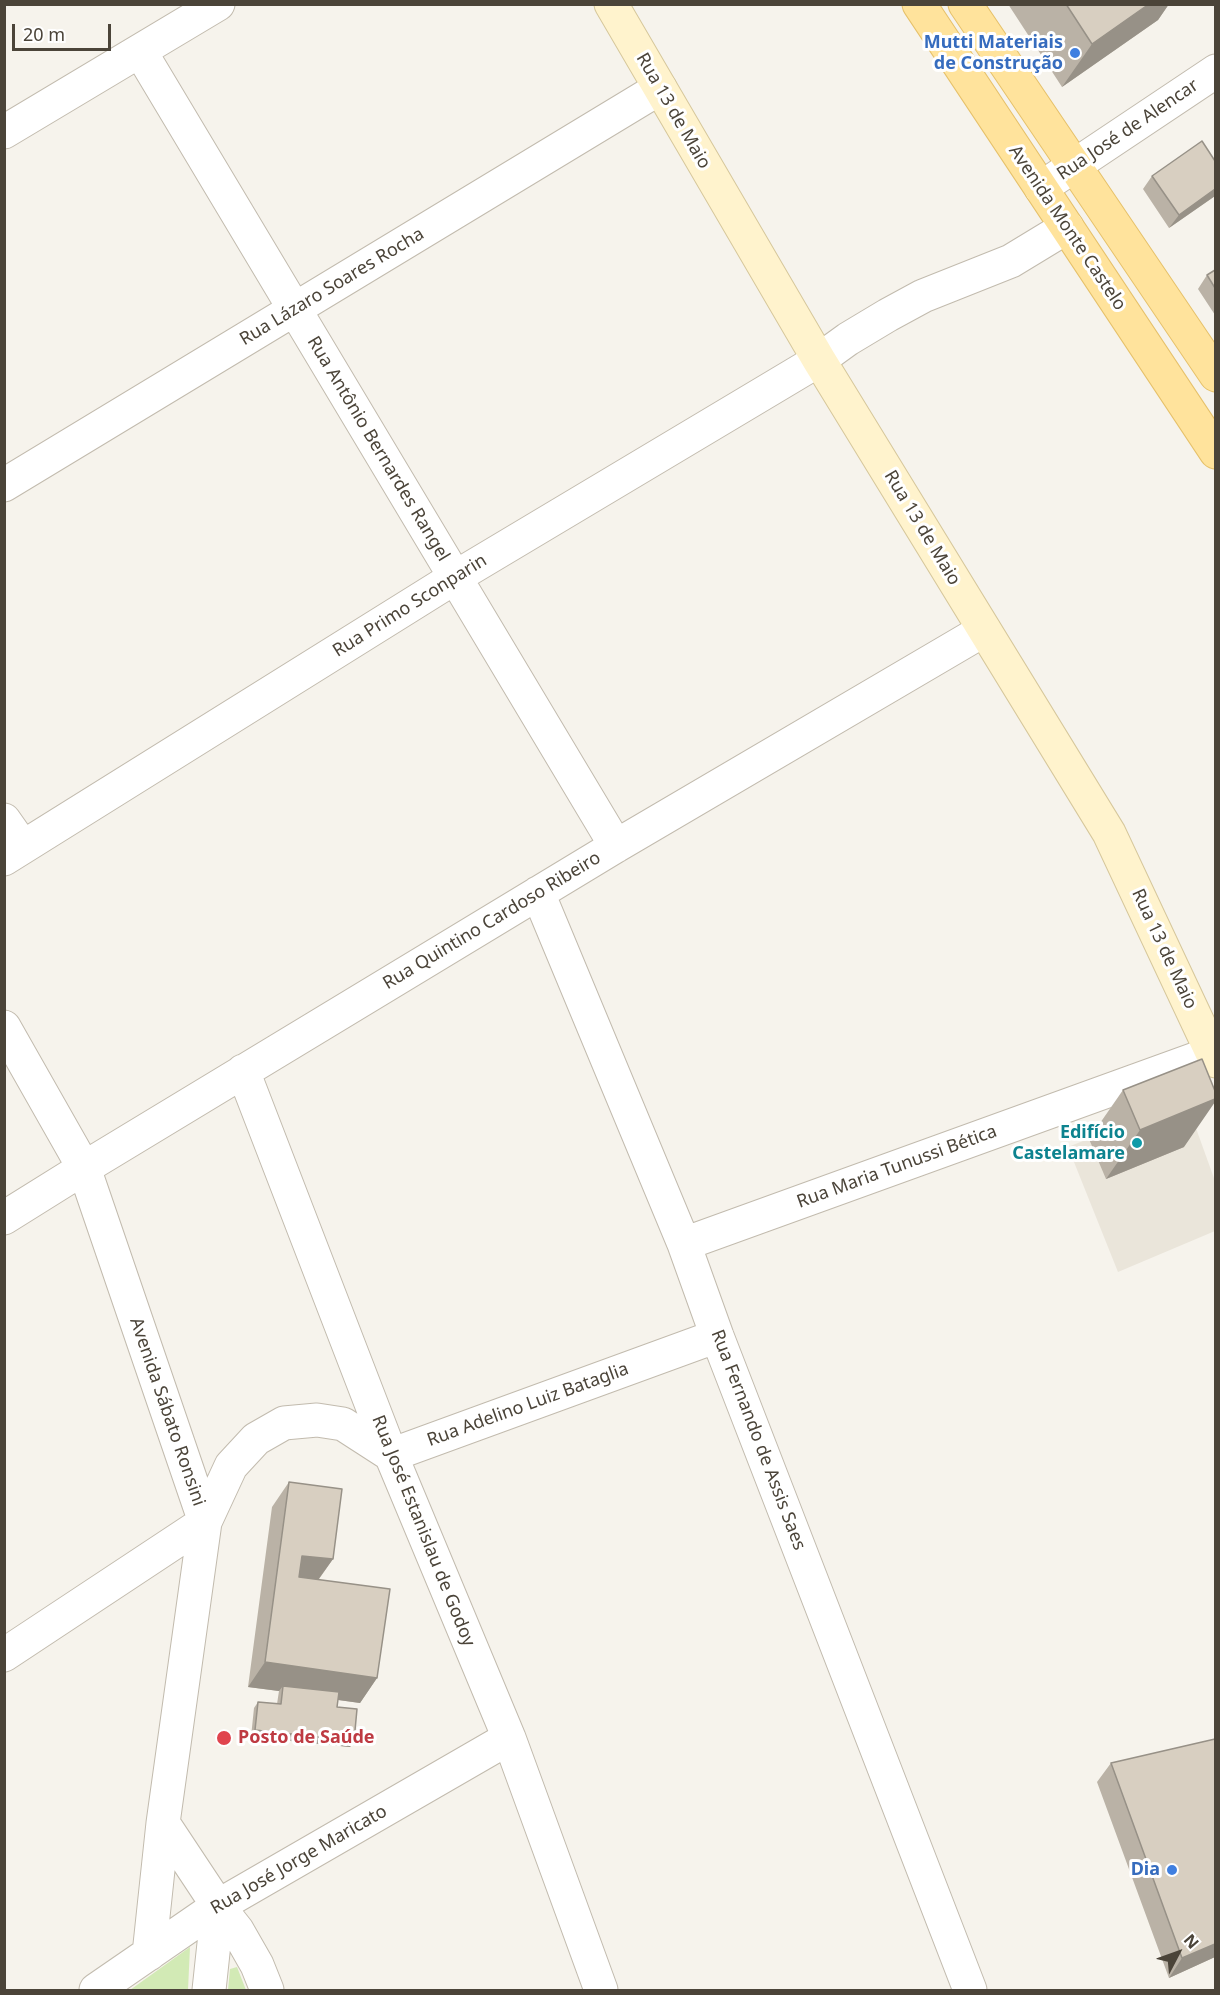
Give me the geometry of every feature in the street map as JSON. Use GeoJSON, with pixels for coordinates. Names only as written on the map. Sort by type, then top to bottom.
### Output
{"type":"FeatureCollection","features":[{"type":"Feature","properties":{"kind":"main road","name":"Avenida Monte Castelo"},"geometry":{"type":"LineString","coordinates":[[919,4],[1215,452]]}},
{"type":"Feature","properties":{"kind":"main road"},"geometry":{"type":"LineString","coordinates":[[965,4],[1215,375]]}},
{"type":"Feature","properties":{"kind":"street"},"geometry":{"type":"LineString","coordinates":[[4,132],[218,4]]}},
{"type":"Feature","properties":{"kind":"street","name":"Rua 13 de Maio"},"geometry":{"type":"LineString","coordinates":[[611,4],[819,360],[1109,834],[1214,1057]]}},
{"type":"Feature","properties":{"kind":"street","name":"Rua Antônio Bernardes Rangel"},"geometry":{"type":"LineString","coordinates":[[140,51],[616,846]]}},
{"type":"Feature","properties":{"kind":"street","name":"Rua José de Alencar"},"geometry":{"type":"LineString","coordinates":[[1041,188],[1215,71]]}},
{"type":"Feature","properties":{"kind":"street","name":"Rua Lázaro Soares Rocha"},"geometry":{"type":"LineString","coordinates":[[4,485],[660,88]]}},
{"type":"Feature","properties":{"kind":"street","name":"Rua Primo Sconparin"},"geometry":{"type":"LineString","coordinates":[[14,853],[454,578],[819,360],[848,339],[923,296],[1011,261],[1067,227]]}},
{"type":"Feature","properties":{"kind":"street","name":"Rua Quintino Cardoso Ribeiro"},"geometry":{"type":"LineString","coordinates":[[4,1218],[616,846],[984,630]]}},
{"type":"Feature","properties":{"kind":"street"},"geometry":{"type":"LineString","coordinates":[[4,820],[14,853]]}},
{"type":"Feature","properties":{"kind":"street","name":"Rua Fernando de Assis Saes"},"geometry":{"type":"LineString","coordinates":[[538,893],[684,1244],[717,1336],[970,1990]]}},
{"type":"Feature","properties":{"kind":"street","name":"Avenida Sábato Ronsini"},"geometry":{"type":"LineString","coordinates":[[4,1027],[84,1168],[205,1522],[163,1822],[149,1954]]}},
{"type":"Feature","properties":{"kind":"street","name":"Rua Maria Tunussi Bética"},"geometry":{"type":"LineString","coordinates":[[684,1244],[1214,1057]]}},
{"type":"Feature","properties":{"kind":"street","name":"Rua José Estanislau de Godoy"},"geometry":{"type":"LineString","coordinates":[[243,1071],[391,1455],[509,1738],[601,1990]]}},
{"type":"Feature","properties":{"kind":"street","name":"Rua Adelino Luiz Bataglia"},"geometry":{"type":"LineString","coordinates":[[391,1455],[717,1336]]}},
{"type":"Feature","properties":{"kind":"street"},"geometry":{"type":"LineString","coordinates":[[4,1655],[205,1522],[231,1466],[256,1439],[284,1423],[316,1420],[343,1424],[391,1455]]}},
{"type":"Feature","properties":{"kind":"street","name":"Rua José Jorge Maricato"},"geometry":{"type":"LineString","coordinates":[[96,1990],[218,1906],[509,1738]]}},
{"type":"Feature","properties":{"kind":"street"},"geometry":{"type":"LineString","coordinates":[[163,1822],[218,1906],[237,1930],[257,1965],[267,1990]]}},
{"type":"Feature","properties":{"kind":"street"},"geometry":{"type":"LineString","coordinates":[[209,1990],[218,1906]]}},
{"type":"Feature","properties":{"kind":"shaded area"},"geometry":{"type":"Polygon","coordinates":[[[1188,1106],[1215,1181],[1215,1231],[1118,1272],[1068,1147],[1168,1107],[1188,1106]]]}},
{"type":"Feature","properties":{"kind":"green space"},"geometry":{"type":"Polygon","coordinates":[[[190,1947],[188,1990],[130,1990],[190,1947]]]}},
{"type":"Feature","properties":{"kind":"green space"},"geometry":{"type":"Polygon","coordinates":[[[237,1967],[246,1990],[228,1990],[230,1969],[237,1967]]]}},
{"type":"Feature","properties":{"kind":"building"},"geometry":{"type":"Polygon","coordinates":[[[1066,4],[1149,4],[1092,44],[1066,4]]]}},
{"type":"Feature","properties":{"kind":"building"},"geometry":{"type":"Polygon","coordinates":[[[1202,141],[1215,161],[1215,189],[1179,215],[1152,176],[1202,141]]]}},
{"type":"Feature","properties":{"kind":"building"},"geometry":{"type":"Polygon","coordinates":[[[1215,270],[1215,288],[1207,275],[1215,270]]]}},
{"type":"Feature","properties":{"kind":"building"},"geometry":{"type":"Polygon","coordinates":[[[1202,1059],[1215,1091],[1215,1099],[1140,1130],[1123,1090],[1202,1059]]]}},
{"type":"Feature","properties":{"kind":"building"},"geometry":{"type":"Polygon","coordinates":[[[289,1482],[342,1489],[333,1559],[302,1556],[299,1577],[390,1589],[377,1678],[265,1662],[289,1482]]]}},
{"type":"Feature","properties":{"kind":"building"},"geometry":{"type":"Polygon","coordinates":[[[283,1686],[339,1692],[337,1707],[357,1709],[354,1741],[255,1730],[258,1702],[281,1704],[283,1686]]]}},
{"type":"Feature","properties":{"kind":"building","name":"Dia"},"geometry":{"type":"Polygon","coordinates":[[[1215,1739],[1215,1944],[1182,1958],[1111,1763],[1215,1739]]]}},
{"type":"Feature","properties":{"kind":"place","name":"Mutti Materiais de Construção"},"geometry":{"type":"Point","coordinates":[1075,53]}},
{"type":"Feature","properties":{"kind":"place","name":"Edifício Castelamare"},"geometry":{"type":"Point","coordinates":[1137,1143]}},
{"type":"Feature","properties":{"kind":"place","name":"Posto de Saúde"},"geometry":{"type":"Point","coordinates":[224,1738]}},
{"type":"Feature","properties":{"kind":"place","name":"Dia"},"geometry":{"type":"Point","coordinates":[1172,1870]}}]}
